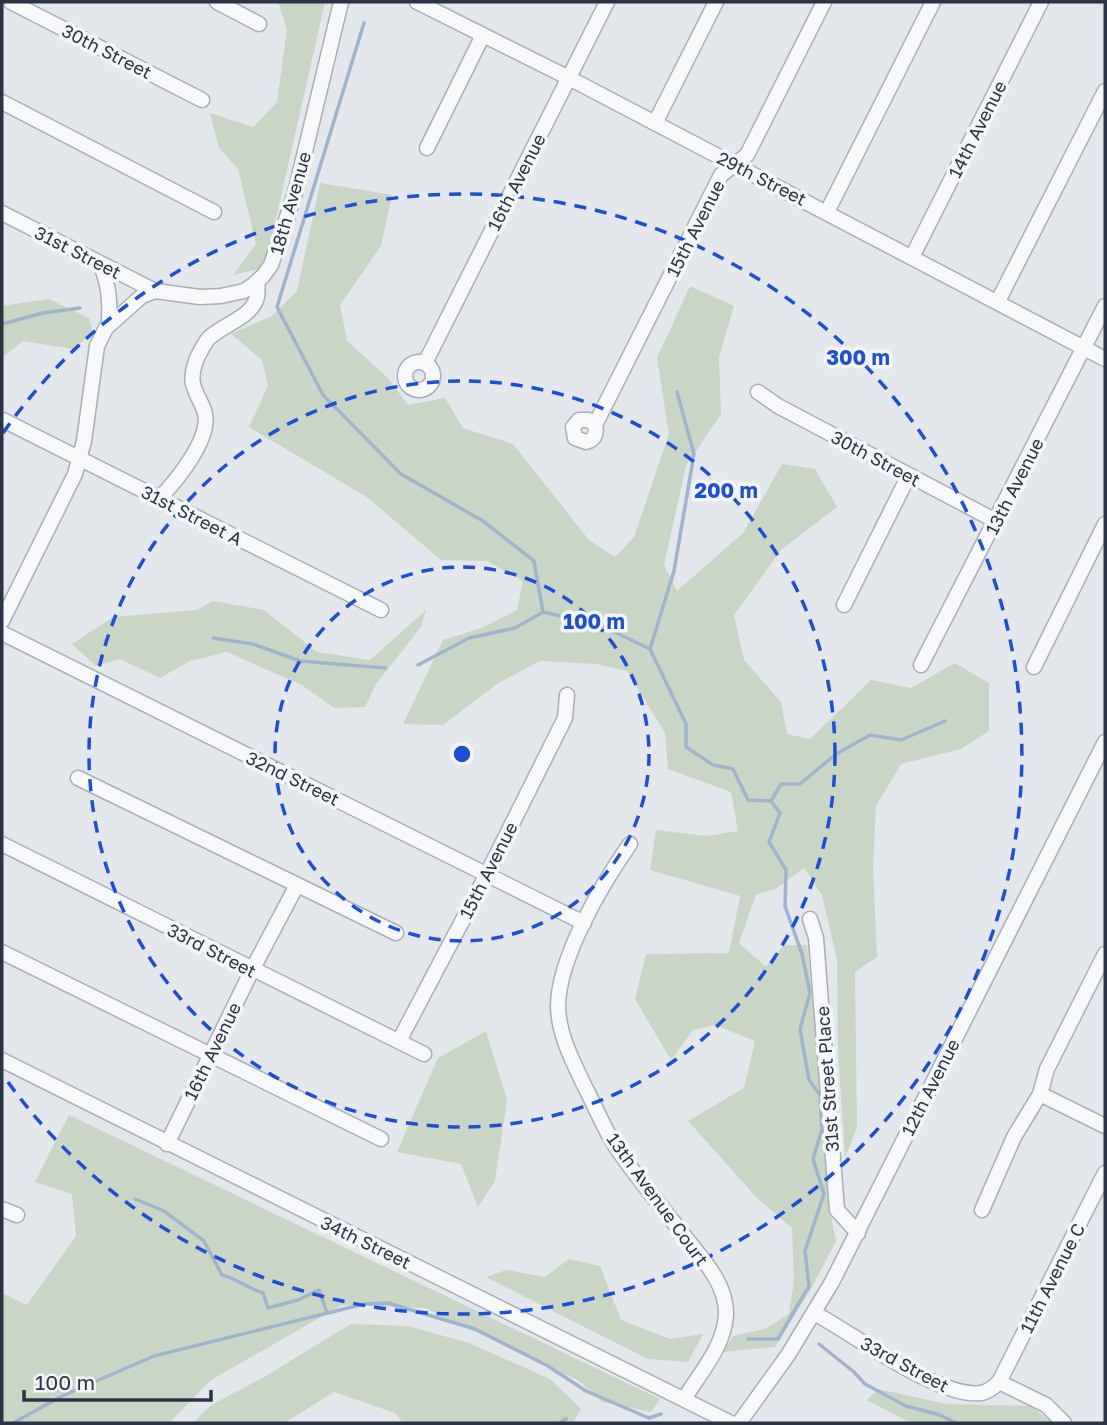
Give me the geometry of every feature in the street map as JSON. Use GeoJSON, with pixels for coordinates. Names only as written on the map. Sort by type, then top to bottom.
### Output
{"type":"FeatureCollection","features":[{"type":"Feature","properties":{"kind":"street","name":"30th Street"},"geometry":{"type":"LineString","coordinates":[[11,2],[202,100]]}},
{"type":"Feature","properties":{"kind":"street"},"geometry":{"type":"LineString","coordinates":[[217,2],[259,24]]}},
{"type":"Feature","properties":{"kind":"street","name":"18th Avenue"},"geometry":{"type":"LineString","coordinates":[[159,499],[181,475],[206,419],[204,409],[193,389],[192,379],[206,340],[244,315],[257,300],[258,281],[271,265],[279,247],[295,193],[341,2]]}},
{"type":"Feature","properties":{"kind":"street","name":"29th Street"},"geometry":{"type":"LineString","coordinates":[[417,2],[735,164],[1105,359]]}},
{"type":"Feature","properties":{"kind":"street","name":"16th Avenue"},"geometry":{"type":"LineString","coordinates":[[425,363],[607,2]]}},
{"type":"Feature","properties":{"kind":"street"},"geometry":{"type":"LineString","coordinates":[[655,123],[716,2]]}},
{"type":"Feature","properties":{"kind":"street","name":"15th Avenue"},"geometry":{"type":"LineString","coordinates":[[595,425],[721,175],[747,155],[824,2]]}},
{"type":"Feature","properties":{"kind":"street"},"geometry":{"type":"LineString","coordinates":[[827,212],[933,2]]}},
{"type":"Feature","properties":{"kind":"street","name":"14th Avenue"},"geometry":{"type":"LineString","coordinates":[[912,257],[1041,2]]}},
{"type":"Feature","properties":{"kind":"street"},"geometry":{"type":"LineString","coordinates":[[427,148],[483,35]]}},
{"type":"Feature","properties":{"kind":"street"},"geometry":{"type":"LineString","coordinates":[[998,301],[1105,91]]}},
{"type":"Feature","properties":{"kind":"street"},"geometry":{"type":"LineString","coordinates":[[2,102],[214,212]]}},
{"type":"Feature","properties":{"kind":"street","name":"31st Street"},"geometry":{"type":"LineString","coordinates":[[2,213],[155,291]]}},
{"type":"Feature","properties":{"kind":"street"},"geometry":{"type":"LineString","coordinates":[[100,264],[108,282],[109,323]]}},
{"type":"Feature","properties":{"kind":"street"},"geometry":{"type":"LineString","coordinates":[[2,621],[75,474],[80,459],[97,346],[109,323],[142,296],[155,291],[200,297],[221,296],[244,291],[258,281]]}},
{"type":"Feature","properties":{"kind":"street","name":"13th Avenue"},"geometry":{"type":"LineString","coordinates":[[921,665],[1105,306]]}},
{"type":"Feature","properties":{"kind":"street","name":"30th Street"},"geometry":{"type":"LineString","coordinates":[[758,391],[778,405],[996,521]]}},
{"type":"Feature","properties":{"kind":"street","name":"31st Street A"},"geometry":{"type":"LineString","coordinates":[[3,420],[382,610]]}},
{"type":"Feature","properties":{"kind":"street"},"geometry":{"type":"LineString","coordinates":[[844,605],[909,475]]}},
{"type":"Feature","properties":{"kind":"street"},"geometry":{"type":"LineString","coordinates":[[1034,667],[1105,524]]}},
{"type":"Feature","properties":{"kind":"street","name":"32nd Street"},"geometry":{"type":"LineString","coordinates":[[2,633],[584,923]]}},
{"type":"Feature","properties":{"kind":"street","name":"15th Avenue"},"geometry":{"type":"LineString","coordinates":[[398,1041],[487,874],[565,718],[566,695]]}},
{"type":"Feature","properties":{"kind":"street","name":"12th Avenue"},"geometry":{"type":"LineString","coordinates":[[739,1423],[788,1355],[858,1233],[1099,769],[1105,742]]}},
{"type":"Feature","properties":{"kind":"street"},"geometry":{"type":"LineString","coordinates":[[78,778],[396,933]]}},
{"type":"Feature","properties":{"kind":"street","name":"33rd Street"},"geometry":{"type":"LineString","coordinates":[[2,844],[424,1054]]}},
{"type":"Feature","properties":{"kind":"street","name":"13th Avenue Court"},"geometry":{"type":"LineString","coordinates":[[630,844],[616,863],[584,923],[561,983],[558,1011],[566,1044],[614,1143],[710,1270],[723,1294],[726,1317],[720,1341],[684,1399]]}},
{"type":"Feature","properties":{"kind":"street","name":"16th Avenue"},"geometry":{"type":"LineString","coordinates":[[167,1143],[252,970],[298,885]]}},
{"type":"Feature","properties":{"kind":"street","name":"31st Street Place"},"geometry":{"type":"LineString","coordinates":[[810,919],[816,938],[837,1210],[858,1233]]}},
{"type":"Feature","properties":{"kind":"street"},"geometry":{"type":"LineString","coordinates":[[2,952],[381,1139]]}},
{"type":"Feature","properties":{"kind":"street"},"geometry":{"type":"LineString","coordinates":[[982,1210],[1014,1137],[1040,1094],[1047,1069],[1105,954]]}},
{"type":"Feature","properties":{"kind":"street","name":"34th Street"},"geometry":{"type":"LineString","coordinates":[[2,1060],[731,1423]]}},
{"type":"Feature","properties":{"kind":"street"},"geometry":{"type":"LineString","coordinates":[[1040,1094],[1105,1126]]}},
{"type":"Feature","properties":{"kind":"street","name":"11th Avenue C"},"geometry":{"type":"LineString","coordinates":[[999,1382],[1105,1174]]}},
{"type":"Feature","properties":{"kind":"street"},"geometry":{"type":"LineString","coordinates":[[2,1209],[16,1214]]}},
{"type":"Feature","properties":{"kind":"street","name":"33rd Street"},"geometry":{"type":"LineString","coordinates":[[814,1313],[894,1360],[953,1390],[982,1393],[999,1382]]}},
{"type":"Feature","properties":{"kind":"street"},"geometry":{"type":"LineString","coordinates":[[999,1382],[1046,1405],[1063,1423]]}},
{"type":"Feature","properties":{"kind":"green space"},"geometry":{"type":"Polygon","coordinates":[[[278,2],[325,2],[268,254],[258,269],[233,275],[256,244],[238,169],[219,148],[210,113],[253,127],[277,102],[287,29],[278,2]]]}},
{"type":"Feature","properties":{"kind":"green space"},"geometry":{"type":"Polygon","coordinates":[[[320,183],[392,195],[381,246],[340,305],[347,341],[387,377],[408,405],[445,398],[463,428],[513,444],[589,540],[615,557],[634,537],[669,434],[657,358],[690,286],[734,306],[719,357],[721,414],[686,466],[664,565],[677,591],[743,533],[782,464],[815,469],[837,507],[781,550],[734,615],[744,660],[781,702],[787,734],[810,739],[871,680],[911,688],[955,663],[989,683],[989,731],[961,749],[901,764],[876,806],[873,868],[877,957],[855,972],[857,1128],[845,1158],[838,1050],[837,960],[822,895],[804,868],[777,888],[756,895],[739,943],[766,967],[784,945],[807,945],[828,1202],[836,1241],[811,1289],[775,1347],[723,1352],[733,1336],[765,1329],[789,1314],[794,1281],[792,1228],[757,1198],[688,1121],[744,1088],[755,1041],[715,1025],[693,1030],[671,1060],[635,999],[646,954],[729,953],[740,896],[650,870],[656,830],[707,836],[738,831],[731,792],[668,769],[665,733],[627,671],[596,664],[540,661],[497,684],[443,725],[403,724],[443,640],[481,628],[517,610],[523,581],[487,561],[441,560],[368,498],[249,427],[268,386],[262,360],[231,334],[272,316],[297,291],[320,183]]]}},
{"type":"Feature","properties":{"kind":"green space"},"geometry":{"type":"Polygon","coordinates":[[[49,299],[89,318],[93,333],[73,349],[23,341],[2,358],[2,306],[49,299]]]}},
{"type":"Feature","properties":{"kind":"green space"},"geometry":{"type":"Polygon","coordinates":[[[213,601],[264,610],[317,652],[370,660],[426,610],[421,627],[376,684],[365,707],[334,708],[302,685],[227,652],[190,661],[160,678],[120,659],[96,666],[72,644],[113,617],[196,610],[213,601]]]}},
{"type":"Feature","properties":{"kind":"green space"},"geometry":{"type":"Polygon","coordinates":[[[486,1031],[507,1100],[495,1181],[478,1207],[461,1164],[397,1152],[438,1058],[486,1031]]]}},
{"type":"Feature","properties":{"kind":"green space"},"geometry":{"type":"Polygon","coordinates":[[[69,1115],[660,1399],[651,1412],[602,1402],[579,1381],[425,1308],[342,1305],[211,1380],[169,1423],[2,1423],[2,1293],[27,1305],[76,1236],[72,1194],[35,1182],[69,1115]]]}},
{"type":"Feature","properties":{"kind":"green space"},"geometry":{"type":"Polygon","coordinates":[[[569,1259],[600,1266],[621,1320],[670,1339],[703,1334],[688,1362],[648,1359],[486,1277],[506,1270],[545,1277],[569,1259]]]}},
{"type":"Feature","properties":{"kind":"green space"},"geometry":{"type":"Polygon","coordinates":[[[351,1324],[408,1326],[469,1343],[550,1379],[581,1409],[573,1423],[403,1423],[395,1413],[334,1392],[284,1423],[193,1423],[211,1405],[264,1377],[351,1324]]]}},
{"type":"Feature","properties":{"kind":"green space"},"geometry":{"type":"Polygon","coordinates":[[[878,1389],[947,1404],[1030,1406],[1053,1423],[911,1423],[867,1400],[878,1389]]]}},
{"type":"Feature","properties":{"kind":"waterway"},"geometry":{"type":"LineString","coordinates":[[364,23],[277,307],[323,395],[401,474],[483,521],[534,561],[543,612],[600,625],[650,649],[686,724],[686,747],[713,765],[733,769],[748,800],[771,801],[780,813],[769,842],[786,870],[785,906],[802,954],[810,993],[800,1029],[809,1080],[820,1095],[822,1129],[813,1159],[824,1194],[805,1251],[809,1286],[778,1339],[748,1339]]}},
{"type":"Feature","properties":{"kind":"waterway"},"geometry":{"type":"LineString","coordinates":[[2,324],[43,313],[80,308]]}},
{"type":"Feature","properties":{"kind":"waterway"},"geometry":{"type":"LineString","coordinates":[[650,649],[674,571],[694,454],[677,392]]}},
{"type":"Feature","properties":{"kind":"waterway"},"geometry":{"type":"LineString","coordinates":[[418,665],[469,638],[515,628],[543,612]]}},
{"type":"Feature","properties":{"kind":"waterway"},"geometry":{"type":"LineString","coordinates":[[213,638],[253,644],[300,661],[385,668]]}},
{"type":"Feature","properties":{"kind":"waterway"},"geometry":{"type":"LineString","coordinates":[[771,801],[781,784],[800,784],[836,754],[870,735],[901,740],[945,721]]}},
{"type":"Feature","properties":{"kind":"waterway"},"geometry":{"type":"LineString","coordinates":[[135,1199],[164,1211],[204,1241],[222,1275],[263,1293],[268,1308],[298,1300],[319,1290],[327,1313]]}},
{"type":"Feature","properties":{"kind":"waterway"},"geometry":{"type":"LineString","coordinates":[[13,1423],[62,1396],[154,1356],[364,1304],[388,1303],[475,1329],[548,1366],[586,1391],[649,1418],[661,1414]]}},
{"type":"Feature","properties":{"kind":"waterway"},"geometry":{"type":"LineString","coordinates":[[819,1344],[865,1384],[906,1406],[940,1415],[956,1423]]}},
{"type":"Feature","properties":{"kind":"waterway"},"geometry":{"type":"LineString","coordinates":[[559,1423],[566,1419]]}}]}
